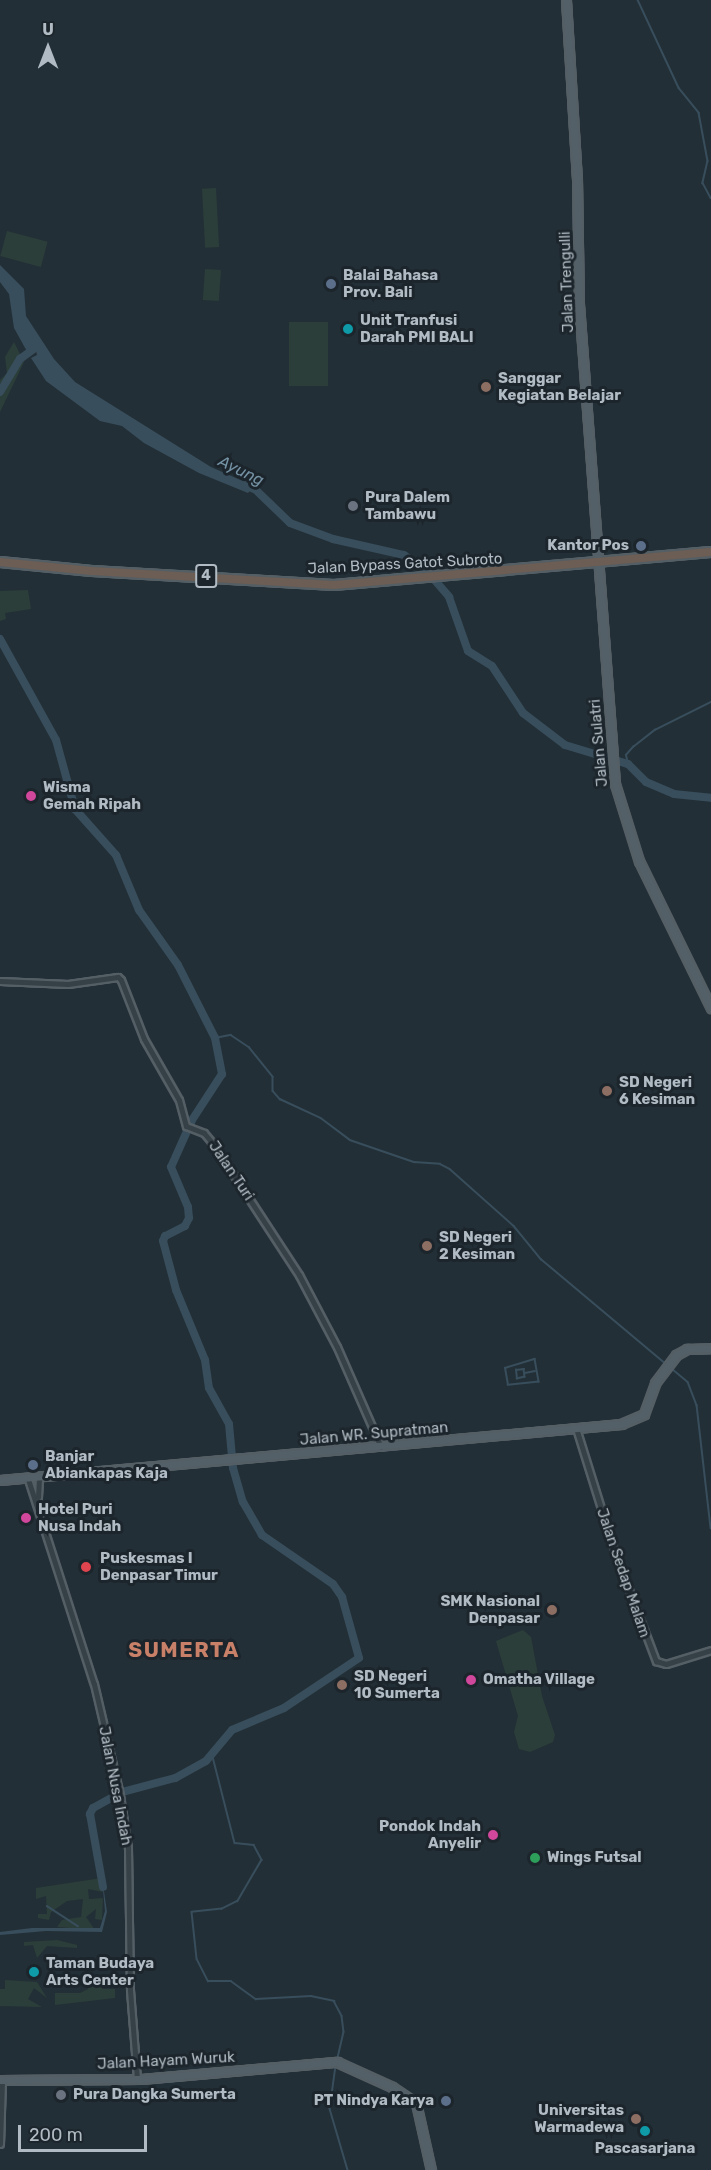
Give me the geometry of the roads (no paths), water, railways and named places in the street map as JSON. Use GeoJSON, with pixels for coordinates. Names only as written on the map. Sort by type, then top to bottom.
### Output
{"type":"FeatureCollection","features":[{"type":"Feature","properties":{"kind":"highway","name":"4"},"geometry":{"type":"LineString","coordinates":[[597,563],[711,552]]}},
{"type":"Feature","properties":{"kind":"highway","name":"Jalan Bypass Gatot Subroto"},"geometry":{"type":"LineString","coordinates":[[0,562],[92,572],[175,573],[309,584],[412,579],[597,563]]}},
{"type":"Feature","properties":{"kind":"main road","name":"Jalan Trengulli"},"geometry":{"type":"LineString","coordinates":[[566,0],[576,152],[579,304],[597,563]]}},
{"type":"Feature","properties":{"kind":"main road","name":"Jalan Sulatri"},"geometry":{"type":"LineString","coordinates":[[597,563],[607,649],[610,740],[614,776],[637,856],[711,1008]]}},
{"type":"Feature","properties":{"kind":"main road","name":"Jalan WR. Supratman"},"geometry":{"type":"LineString","coordinates":[[0,1480],[621,1424],[641,1417],[655,1383],[668,1365],[685,1350],[711,1348]]}},
{"type":"Feature","properties":{"kind":"main road","name":"Jalan Hayam Wuruk"},"geometry":{"type":"LineString","coordinates":[[1,2080],[137,2079],[337,2063],[409,2100],[427,2150],[431,2170]]}},
{"type":"Feature","properties":{"kind":"street","name":"Jalan Turi"},"geometry":{"type":"LineString","coordinates":[[0,981],[77,984],[118,977],[144,1039],[178,1101],[185,1124],[193,1130],[204,1133],[214,1145],[299,1275],[337,1347],[381,1447]]}},
{"type":"Feature","properties":{"kind":"street","name":"Jalan Sedap Malam"},"geometry":{"type":"LineString","coordinates":[[576,1428],[614,1550],[656,1661],[666,1664],[711,1650]]}},
{"type":"Feature","properties":{"kind":"street","name":"Jalan Nusa Indah"},"geometry":{"type":"LineString","coordinates":[[38,1502],[39,1478]]}},
{"type":"Feature","properties":{"kind":"street","name":"Jalan Nusa Indah"},"geometry":{"type":"LineString","coordinates":[[28,1479],[38,1502],[94,1684],[120,1794],[128,1848],[129,1969],[137,2079]]}},
{"type":"Feature","properties":{"kind":"street"},"geometry":{"type":"LineString","coordinates":[[0,2144],[1,2080]]}},
{"type":"Feature","properties":{"kind":"water"},"geometry":{"type":"Polygon","coordinates":[[[0,265],[24,289],[26,316],[54,359],[75,382],[211,467],[254,486],[248,493],[199,473],[144,443],[122,426],[100,421],[46,381],[31,358],[37,355],[36,351],[29,355],[14,328],[9,294],[0,282],[0,265]]]}},
{"type":"Feature","properties":{"kind":"water"},"geometry":{"type":"Polygon","coordinates":[[[102,1878],[107,1912],[102,1932],[46,1931],[0,1935],[0,1932],[32,1928],[100,1928],[105,1911],[102,1878]]]}},
{"type":"Feature","properties":{"kind":"waterway"},"geometry":{"type":"LineString","coordinates":[[638,0],[679,88],[699,113],[708,161],[703,183],[711,198]]}},
{"type":"Feature","properties":{"kind":"waterway"},"geometry":{"type":"LineString","coordinates":[[0,392],[20,359],[35,348]]}},
{"type":"Feature","properties":{"kind":"waterway","name":"Ayung"},"geometry":{"type":"LineString","coordinates":[[245,485],[256,490],[290,523],[333,539],[404,555],[425,569],[449,597],[468,651],[492,666],[523,713],[565,745],[628,764],[646,782],[674,794],[711,798]]}},
{"type":"Feature","properties":{"kind":"waterway"},"geometry":{"type":"LineString","coordinates":[[0,639],[56,740],[75,809],[116,855],[139,910],[178,965],[215,1038],[222,1074],[192,1120],[171,1167],[188,1207],[189,1218],[185,1226],[165,1236],[163,1241],[176,1290],[205,1360],[209,1388],[229,1424],[233,1468],[243,1502],[262,1535],[333,1584],[342,1597],[359,1658],[284,1708],[232,1730],[206,1761],[175,1778],[122,1792],[93,1808],[90,1814],[103,1887]]}},
{"type":"Feature","properties":{"kind":"waterway"},"geometry":{"type":"LineString","coordinates":[[628,764],[626,755],[655,730],[711,702]]}},
{"type":"Feature","properties":{"kind":"waterway"},"geometry":{"type":"LineString","coordinates":[[215,1038],[231,1035],[249,1047],[273,1077],[273,1091],[280,1099],[321,1118],[350,1140],[414,1162],[440,1164],[450,1169],[514,1226],[541,1259],[666,1364]]}},
{"type":"Feature","properties":{"kind":"waterway"},"geometry":{"type":"LineString","coordinates":[[535,1359],[539,1382],[508,1385],[505,1368],[535,1359]]}},
{"type":"Feature","properties":{"kind":"waterway"},"geometry":{"type":"LineString","coordinates":[[670,1367],[688,1382],[697,1405],[711,1528]]}},
{"type":"Feature","properties":{"kind":"waterway"},"geometry":{"type":"LineString","coordinates":[[524,1369],[525,1377],[517,1379],[516,1370],[524,1369]]}},
{"type":"Feature","properties":{"kind":"waterway"},"geometry":{"type":"LineString","coordinates":[[525,1373],[535,1371]]}},
{"type":"Feature","properties":{"kind":"waterway"},"geometry":{"type":"LineString","coordinates":[[212,1753],[235,1843],[254,1845],[262,1860],[238,1901],[222,1909],[192,1912],[197,1959],[208,1981],[231,1981],[256,1999],[311,1996],[334,2001],[342,2016],[344,2032],[338,2059]]}},
{"type":"Feature","properties":{"kind":"waterway"},"geometry":{"type":"LineString","coordinates":[[47,1906],[78,1926]]}},
{"type":"Feature","properties":{"kind":"waterway"},"geometry":{"type":"LineString","coordinates":[[336,2066],[330,2109],[348,2170]]}},
{"type":"Feature","properties":{"kind":"place","name":"Balai Bahasa Prov. Bali"},"geometry":{"type":"Point","coordinates":[331,284]}},
{"type":"Feature","properties":{"kind":"place","name":"Unit Tranfusi Darah PMI BALI"},"geometry":{"type":"Point","coordinates":[348,329]}},
{"type":"Feature","properties":{"kind":"place","name":"Sanggar Kegiatan Belajar"},"geometry":{"type":"Point","coordinates":[486,387]}},
{"type":"Feature","properties":{"kind":"place","name":"Pura Dalem Tambawu"},"geometry":{"type":"Point","coordinates":[353,506]}},
{"type":"Feature","properties":{"kind":"place","name":"Kantor Pos"},"geometry":{"type":"Point","coordinates":[641,546]}},
{"type":"Feature","properties":{"kind":"place","name":"Wisma Gemah Ripah"},"geometry":{"type":"Point","coordinates":[31,796]}},
{"type":"Feature","properties":{"kind":"place","name":"SD Negeri 6 Kesiman"},"geometry":{"type":"Point","coordinates":[607,1091]}},
{"type":"Feature","properties":{"kind":"place","name":"SD Negeri 2 Kesiman"},"geometry":{"type":"Point","coordinates":[427,1246]}},
{"type":"Feature","properties":{"kind":"place","name":"Banjar Abiankapas Kaja"},"geometry":{"type":"Point","coordinates":[33,1465]}},
{"type":"Feature","properties":{"kind":"place","name":"Hotel Puri Nusa Indah"},"geometry":{"type":"Point","coordinates":[26,1518]}},
{"type":"Feature","properties":{"kind":"place","name":"Puskesmas I Denpasar Timur"},"geometry":{"type":"Point","coordinates":[86,1567]}},
{"type":"Feature","properties":{"kind":"place","name":"SMK Nasional Denpasar"},"geometry":{"type":"Point","coordinates":[552,1610]}},
{"type":"Feature","properties":{"kind":"place","name":"Omatha Village"},"geometry":{"type":"Point","coordinates":[471,1680]}},
{"type":"Feature","properties":{"kind":"place","name":"SD Negeri 10 Sumerta"},"geometry":{"type":"Point","coordinates":[342,1685]}},
{"type":"Feature","properties":{"kind":"place","name":"Pondok Indah Anyelir"},"geometry":{"type":"Point","coordinates":[493,1835]}},
{"type":"Feature","properties":{"kind":"place","name":"Wings Futsal"},"geometry":{"type":"Point","coordinates":[535,1858]}},
{"type":"Feature","properties":{"kind":"place","name":"Taman Budaya Arts Center"},"geometry":{"type":"Point","coordinates":[34,1972]}},
{"type":"Feature","properties":{"kind":"place","name":"Pura Dangka Sumerta"},"geometry":{"type":"Point","coordinates":[61,2095]}},
{"type":"Feature","properties":{"kind":"place","name":"PT Nindya Karya"},"geometry":{"type":"Point","coordinates":[446,2101]}},
{"type":"Feature","properties":{"kind":"place","name":"Universitas Warmadewa"},"geometry":{"type":"Point","coordinates":[636,2119]}},
{"type":"Feature","properties":{"kind":"place","name":"Pascasarjana"},"geometry":{"type":"Point","coordinates":[645,2131]}},
{"type":"Feature","properties":{"kind":"district","name":"SUMERTA"},"geometry":{"type":"Point","coordinates":[184,1650]}}]}
